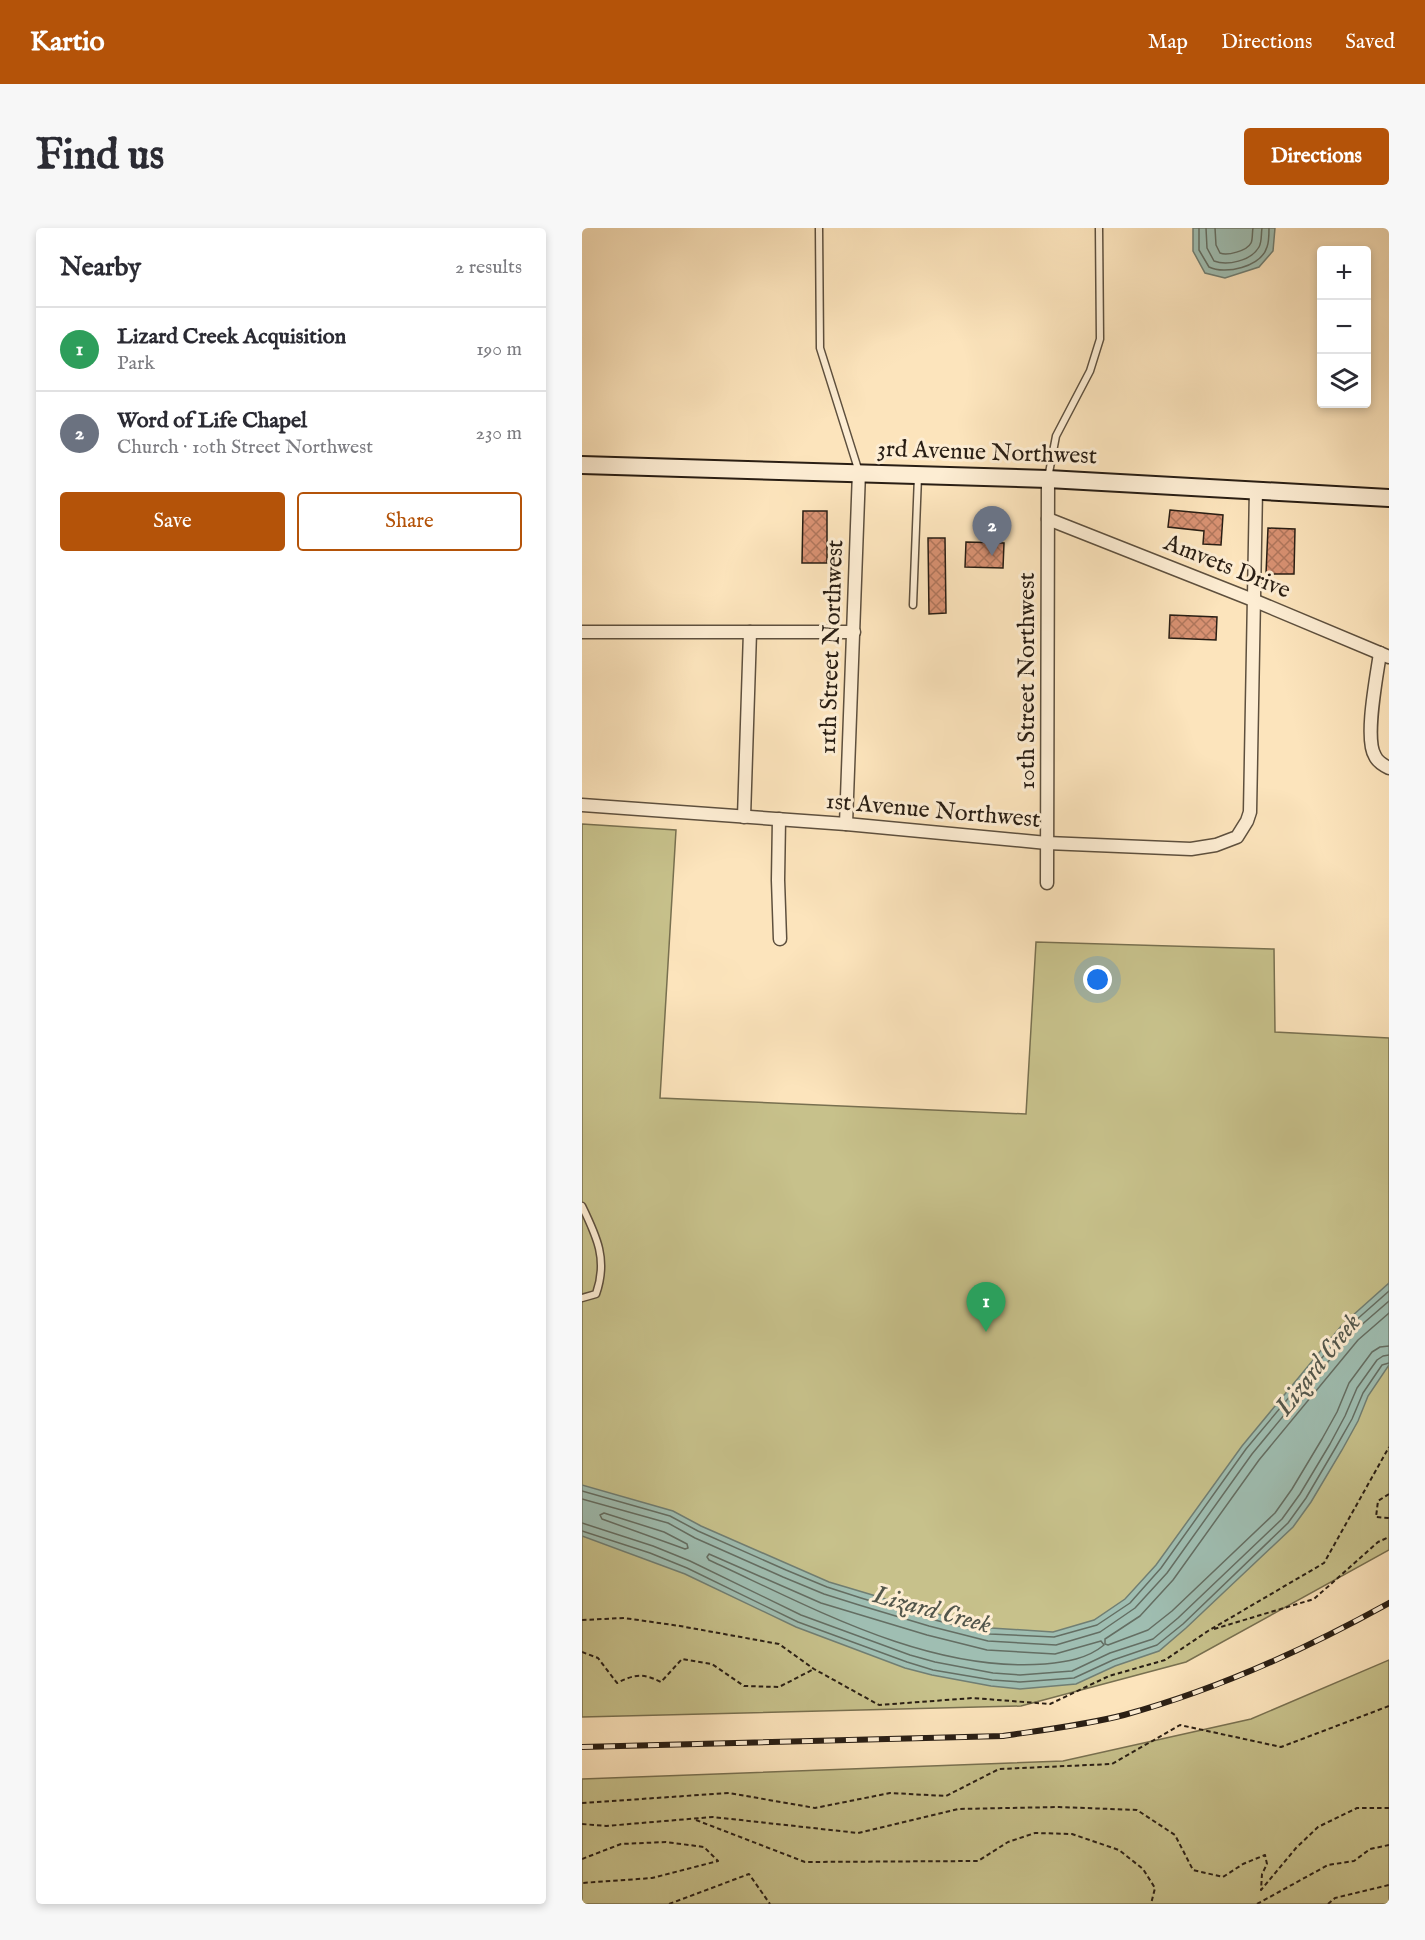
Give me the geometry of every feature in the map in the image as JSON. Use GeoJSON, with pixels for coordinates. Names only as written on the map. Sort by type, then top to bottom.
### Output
{"type":"FeatureCollection","features":[{"type":"Feature","properties":{"kind":"main road","name":"3rd Avenue Northwest"},"geometry":{"type":"LineString","coordinates":[[582,465],[1048,479],[1389,498]]}},
{"type":"Feature","properties":{"kind":"street","name":"11th Street Northwest"},"geometry":{"type":"LineString","coordinates":[[846,824],[859,472]]}},
{"type":"Feature","properties":{"kind":"street","name":"10th Street Northwest"},"geometry":{"type":"LineString","coordinates":[[1047,883],[1048,479]]}},
{"type":"Feature","properties":{"kind":"street","name":"1st Avenue Northwest"},"geometry":{"type":"LineString","coordinates":[[582,805],[846,824],[1047,843],[1191,849],[1216,845],[1237,837],[1250,812],[1251,798],[1256,489]]}},
{"type":"Feature","properties":{"kind":"street","name":"Amvets Drive"},"geometry":{"type":"LineString","coordinates":[[1048,519],[1385,655]]}},
{"type":"Feature","properties":{"kind":"street"},"geometry":{"type":"LineString","coordinates":[[582,632],[854,632]]}},
{"type":"Feature","properties":{"kind":"street"},"geometry":{"type":"LineString","coordinates":[[744,817],[750,632]]}},
{"type":"Feature","properties":{"kind":"street"},"geometry":{"type":"LineString","coordinates":[[1385,655],[1371,719],[1371,741],[1374,756],[1389,768]]}},
{"type":"Feature","properties":{"kind":"street"},"geometry":{"type":"LineString","coordinates":[[779,819],[780,939]]}},
{"type":"Feature","properties":{"kind":"lane"},"geometry":{"type":"LineString","coordinates":[[819,228],[820,348],[859,472]]}},
{"type":"Feature","properties":{"kind":"lane"},"geometry":{"type":"LineString","coordinates":[[1048,479],[1056,436],[1090,371],[1100,339],[1099,228]]}},
{"type":"Feature","properties":{"kind":"lane"},"geometry":{"type":"LineString","coordinates":[[914,605],[918,475]]}},
{"type":"Feature","properties":{"kind":"lane"},"geometry":{"type":"LineString","coordinates":[[582,1206],[597,1236],[602,1264],[601,1280],[596,1294],[582,1298]]}},
{"type":"Feature","properties":{"kind":"path"},"geometry":{"type":"LineString","coordinates":[[582,1620],[624,1618],[780,1644],[814,1669],[879,1705],[973,1698],[1050,1704],[1109,1676],[1165,1660],[1208,1631],[1324,1563],[1389,1447]]}},
{"type":"Feature","properties":{"kind":"path"},"geometry":{"type":"LineString","coordinates":[[1389,1494],[1378,1501],[1376,1517],[1389,1518]]}},
{"type":"Feature","properties":{"kind":"path"},"geometry":{"type":"LineString","coordinates":[[1208,1631],[1314,1599],[1378,1542],[1389,1537]]}},
{"type":"Feature","properties":{"kind":"path"},"geometry":{"type":"LineString","coordinates":[[582,1652],[598,1658],[617,1683],[627,1678],[645,1675],[661,1682],[682,1659],[712,1664],[744,1686],[779,1687],[814,1669]]}},
{"type":"Feature","properties":{"kind":"path"},"geometry":{"type":"LineString","coordinates":[[582,1803],[729,1793],[815,1808],[890,1793],[946,1796],[999,1769],[1112,1764],[1180,1725],[1281,1747],[1389,1706]]}},
{"type":"Feature","properties":{"kind":"path"},"geometry":{"type":"LineString","coordinates":[[582,1824],[606,1826],[713,1817],[858,1833],[958,1809],[1059,1807],[1137,1810],[1175,1835],[1193,1870],[1223,1877],[1243,1864],[1265,1856],[1267,1864],[1262,1874],[1261,1890],[1296,1848],[1318,1827],[1358,1808],[1389,1808]]}},
{"type":"Feature","properties":{"kind":"path"},"geometry":{"type":"LineString","coordinates":[[693,1819],[805,1862],[978,1861],[1008,1842],[1035,1833],[1072,1834],[1119,1850],[1143,1869],[1155,1888],[1151,1904]]}},
{"type":"Feature","properties":{"kind":"path"},"geometry":{"type":"LineString","coordinates":[[582,1859],[621,1844],[666,1842],[704,1847],[718,1861],[652,1878],[582,1883]]}},
{"type":"Feature","properties":{"kind":"path"},"geometry":{"type":"LineString","coordinates":[[1257,1904],[1328,1865],[1354,1861],[1370,1849],[1389,1845]]}},
{"type":"Feature","properties":{"kind":"path"},"geometry":{"type":"LineString","coordinates":[[669,1904],[749,1875],[770,1904]]}},
{"type":"Feature","properties":{"kind":"path"},"geometry":{"type":"LineString","coordinates":[[1328,1904],[1335,1898],[1389,1885]]}},
{"type":"Feature","properties":{"kind":"shaded area"},"geometry":{"type":"Polygon","coordinates":[[[582,824],[676,830],[660,1098],[1026,1114],[1036,942],[1274,949],[1275,1032],[1389,1038],[1389,1550],[1186,1662],[1021,1706],[582,1717],[582,824]]]}},
{"type":"Feature","properties":{"kind":"shaded area"},"geometry":{"type":"Polygon","coordinates":[[[1389,1660],[1389,1904],[582,1904],[582,1779],[1063,1761],[1251,1719],[1389,1660]]]}},
{"type":"Feature","properties":{"kind":"water"},"geometry":{"type":"Polygon","coordinates":[[[1193,228],[1275,228],[1273,251],[1259,267],[1225,278],[1205,273],[1193,251],[1193,228]]]}},
{"type":"Feature","properties":{"kind":"water","name":"Lizard Creek"},"geometry":{"type":"Polygon","coordinates":[[[1389,1283],[1389,1365],[1368,1396],[1358,1421],[1342,1450],[1293,1527],[1159,1651],[1115,1666],[1076,1684],[1020,1689],[991,1686],[905,1668],[796,1627],[685,1574],[582,1536],[582,1485],[673,1511],[701,1526],[829,1582],[933,1613],[991,1628],[1053,1632],[1094,1620],[1125,1599],[1156,1565],[1242,1446],[1342,1325],[1389,1283]]]}},
{"type":"Feature","properties":{"kind":"building"},"geometry":{"type":"Polygon","coordinates":[[[1170,510],[1223,515],[1221,545],[1203,544],[1204,531],[1168,527],[1170,510]]]}},
{"type":"Feature","properties":{"kind":"building"},"geometry":{"type":"Polygon","coordinates":[[[803,511],[827,511],[827,563],[802,563],[803,511]]]}},
{"type":"Feature","properties":{"kind":"building"},"geometry":{"type":"Polygon","coordinates":[[[1268,528],[1295,529],[1294,574],[1266,574],[1268,528]]]}},
{"type":"Feature","properties":{"kind":"building"},"geometry":{"type":"Polygon","coordinates":[[[928,538],[945,538],[946,613],[929,614],[928,538]]]}},
{"type":"Feature","properties":{"kind":"building"},"geometry":{"type":"Polygon","coordinates":[[[966,542],[1004,543],[1003,568],[965,567],[966,542]]]}},
{"type":"Feature","properties":{"kind":"building"},"geometry":{"type":"Polygon","coordinates":[[[1170,615],[1217,617],[1216,640],[1169,638],[1170,615]]]}},
{"type":"Feature","properties":{"kind":"railway"},"geometry":{"type":"LineString","coordinates":[[582,1747],[1003,1736],[1079,1724],[1124,1715],[1226,1681],[1293,1652],[1389,1603]]}},
{"type":"Feature","properties":{"kind":"place","name":"Word of Life Chapel"},"geometry":{"type":"Point","coordinates":[992,556]}},
{"type":"Feature","properties":{"kind":"place","name":"Lizard Creek Acquisition"},"geometry":{"type":"Point","coordinates":[986,1332]}}]}
